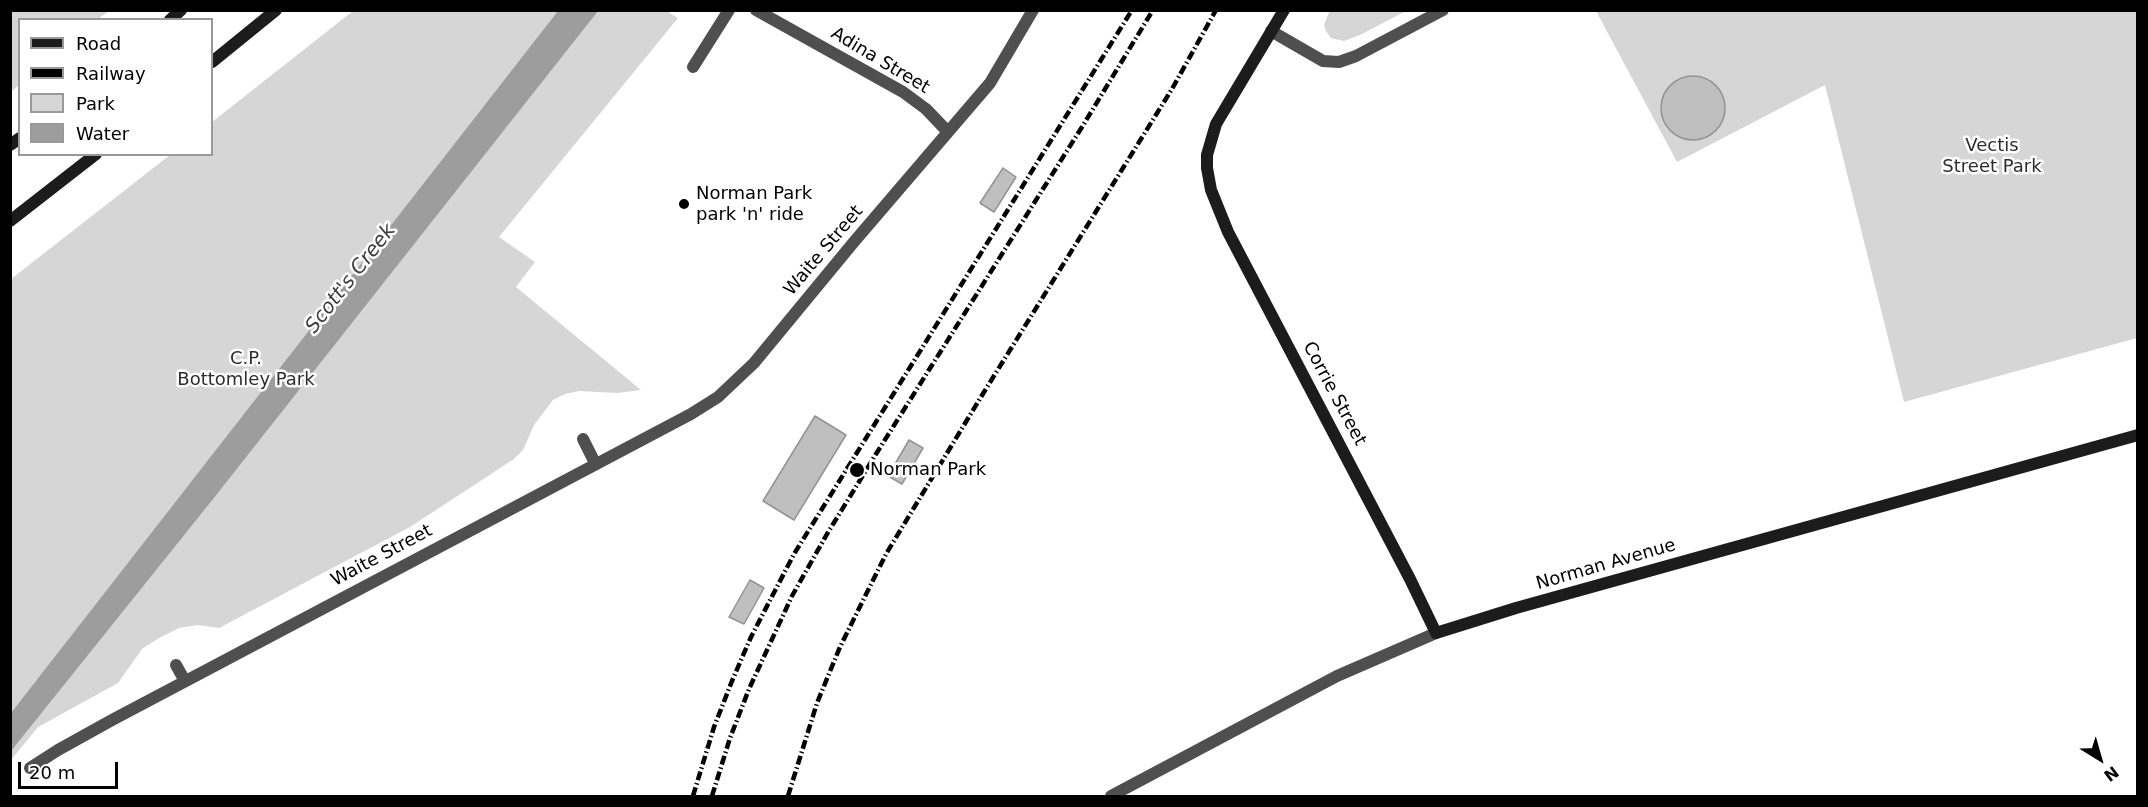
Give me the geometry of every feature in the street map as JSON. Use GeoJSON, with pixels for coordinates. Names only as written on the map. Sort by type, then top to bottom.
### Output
{"type":"FeatureCollection","features":[{"type":"Feature","properties":{"kind":"street"},"geometry":{"type":"LineString","coordinates":[[213,61],[276,10]]}},
{"type":"Feature","properties":{"kind":"street"},"geometry":{"type":"LineString","coordinates":[[693,67],[729,10]]}},
{"type":"Feature","properties":{"kind":"street","name":"Adina Street"},"geometry":{"type":"LineString","coordinates":[[756,10],[903,92],[926,110],[948,132]]}},
{"type":"Feature","properties":{"kind":"street","name":"Waite Street"},"geometry":{"type":"LineString","coordinates":[[30,768],[76,739],[691,414],[718,397],[754,363],[990,82],[1032,10]]}},
{"type":"Feature","properties":{"kind":"street"},"geometry":{"type":"LineString","coordinates":[[1284,10],[1271,31],[1323,61],[1339,62],[1356,56],[1443,10]]}},
{"type":"Feature","properties":{"kind":"street","name":"Corrie Street"},"geometry":{"type":"LineString","coordinates":[[1271,31],[1216,124],[1206,168],[1211,190],[1228,232],[1436,633]]}},
{"type":"Feature","properties":{"kind":"street"},"geometry":{"type":"LineString","coordinates":[[10,221],[93,156]]}},
{"type":"Feature","properties":{"kind":"street","name":"Norman Avenue"},"geometry":{"type":"LineString","coordinates":[[1111,796],[1337,676],[1436,633],[1528,605],[2138,435]]}},
{"type":"Feature","properties":{"kind":"street"},"geometry":{"type":"LineString","coordinates":[[584,439],[595,463]]}},
{"type":"Feature","properties":{"kind":"street"},"geometry":{"type":"LineString","coordinates":[[176,665],[185,681]]}},
{"type":"Feature","properties":{"kind":"green space"},"geometry":{"type":"Polygon","coordinates":[[[11,10],[109,10],[99,18],[18,18],[18,86],[11,92],[11,10]]]}},
{"type":"Feature","properties":{"kind":"green space","name":"C.P. Bottomley Park"},"geometry":{"type":"Polygon","coordinates":[[[665,10],[678,18],[499,237],[535,262],[516,287],[641,390],[617,393],[579,391],[553,400],[534,425],[523,450],[514,459],[410,527],[219,628],[198,625],[179,628],[159,638],[142,649],[118,683],[38,727],[11,760],[11,279],[169,156],[213,156],[213,121],[353,11],[665,10]]]}},
{"type":"Feature","properties":{"kind":"green space"},"geometry":{"type":"Polygon","coordinates":[[[1330,10],[1406,11],[1344,41],[1331,38],[1326,31],[1324,25],[1330,10]]]}},
{"type":"Feature","properties":{"kind":"green space","name":"Vectis Street Park"},"geometry":{"type":"Polygon","coordinates":[[[1596,11],[2137,11],[2137,338],[1904,402],[1825,85],[1677,162],[1596,11]]]}},
{"type":"Feature","properties":{"kind":"water","name":"Scott's Creek"},"geometry":{"type":"Polygon","coordinates":[[[558,11],[598,11],[11,751],[11,713],[558,11]]]}},
{"type":"Feature","properties":{"kind":"building"},"geometry":{"type":"Polygon","coordinates":[[[1693,76],[1711,82],[1719,90],[1725,108],[1719,126],[1711,134],[1693,140],[1675,134],[1667,126],[1661,108],[1667,90],[1675,82],[1693,76]]]}},
{"type":"Feature","properties":{"kind":"building"},"geometry":{"type":"Polygon","coordinates":[[[1003,168],[1016,177],[994,212],[980,203],[1003,168]]]}},
{"type":"Feature","properties":{"kind":"building","name":"Norman Park"},"geometry":{"type":"Polygon","coordinates":[[[815,416],[846,435],[794,520],[763,501],[815,416]]]}},
{"type":"Feature","properties":{"kind":"building"},"geometry":{"type":"Polygon","coordinates":[[[909,440],[923,448],[902,484],[888,476],[909,440]]]}},
{"type":"Feature","properties":{"kind":"building"},"geometry":{"type":"Polygon","coordinates":[[[750,580],[764,588],[744,624],[729,617],[750,580]]]}},
{"type":"Feature","properties":{"kind":"railway"},"geometry":{"type":"LineString","coordinates":[[693,796],[714,727],[732,681],[751,637],[794,554],[1132,10]]}},
{"type":"Feature","properties":{"kind":"railway"},"geometry":{"type":"LineString","coordinates":[[712,796],[730,738],[749,689],[792,596],[876,454],[1153,10]]}},
{"type":"Feature","properties":{"kind":"railway"},"geometry":{"type":"LineString","coordinates":[[788,796],[817,703],[840,647],[886,554],[1172,89],[1216,10]]}},
{"type":"Feature","properties":{"kind":"place","name":"Norman Park park 'n' ride"},"geometry":{"type":"Point","coordinates":[684,204]}},
{"type":"Feature","properties":{"kind":"place","name":"Norman Park"},"geometry":{"type":"Point","coordinates":[857,470]}}]}
